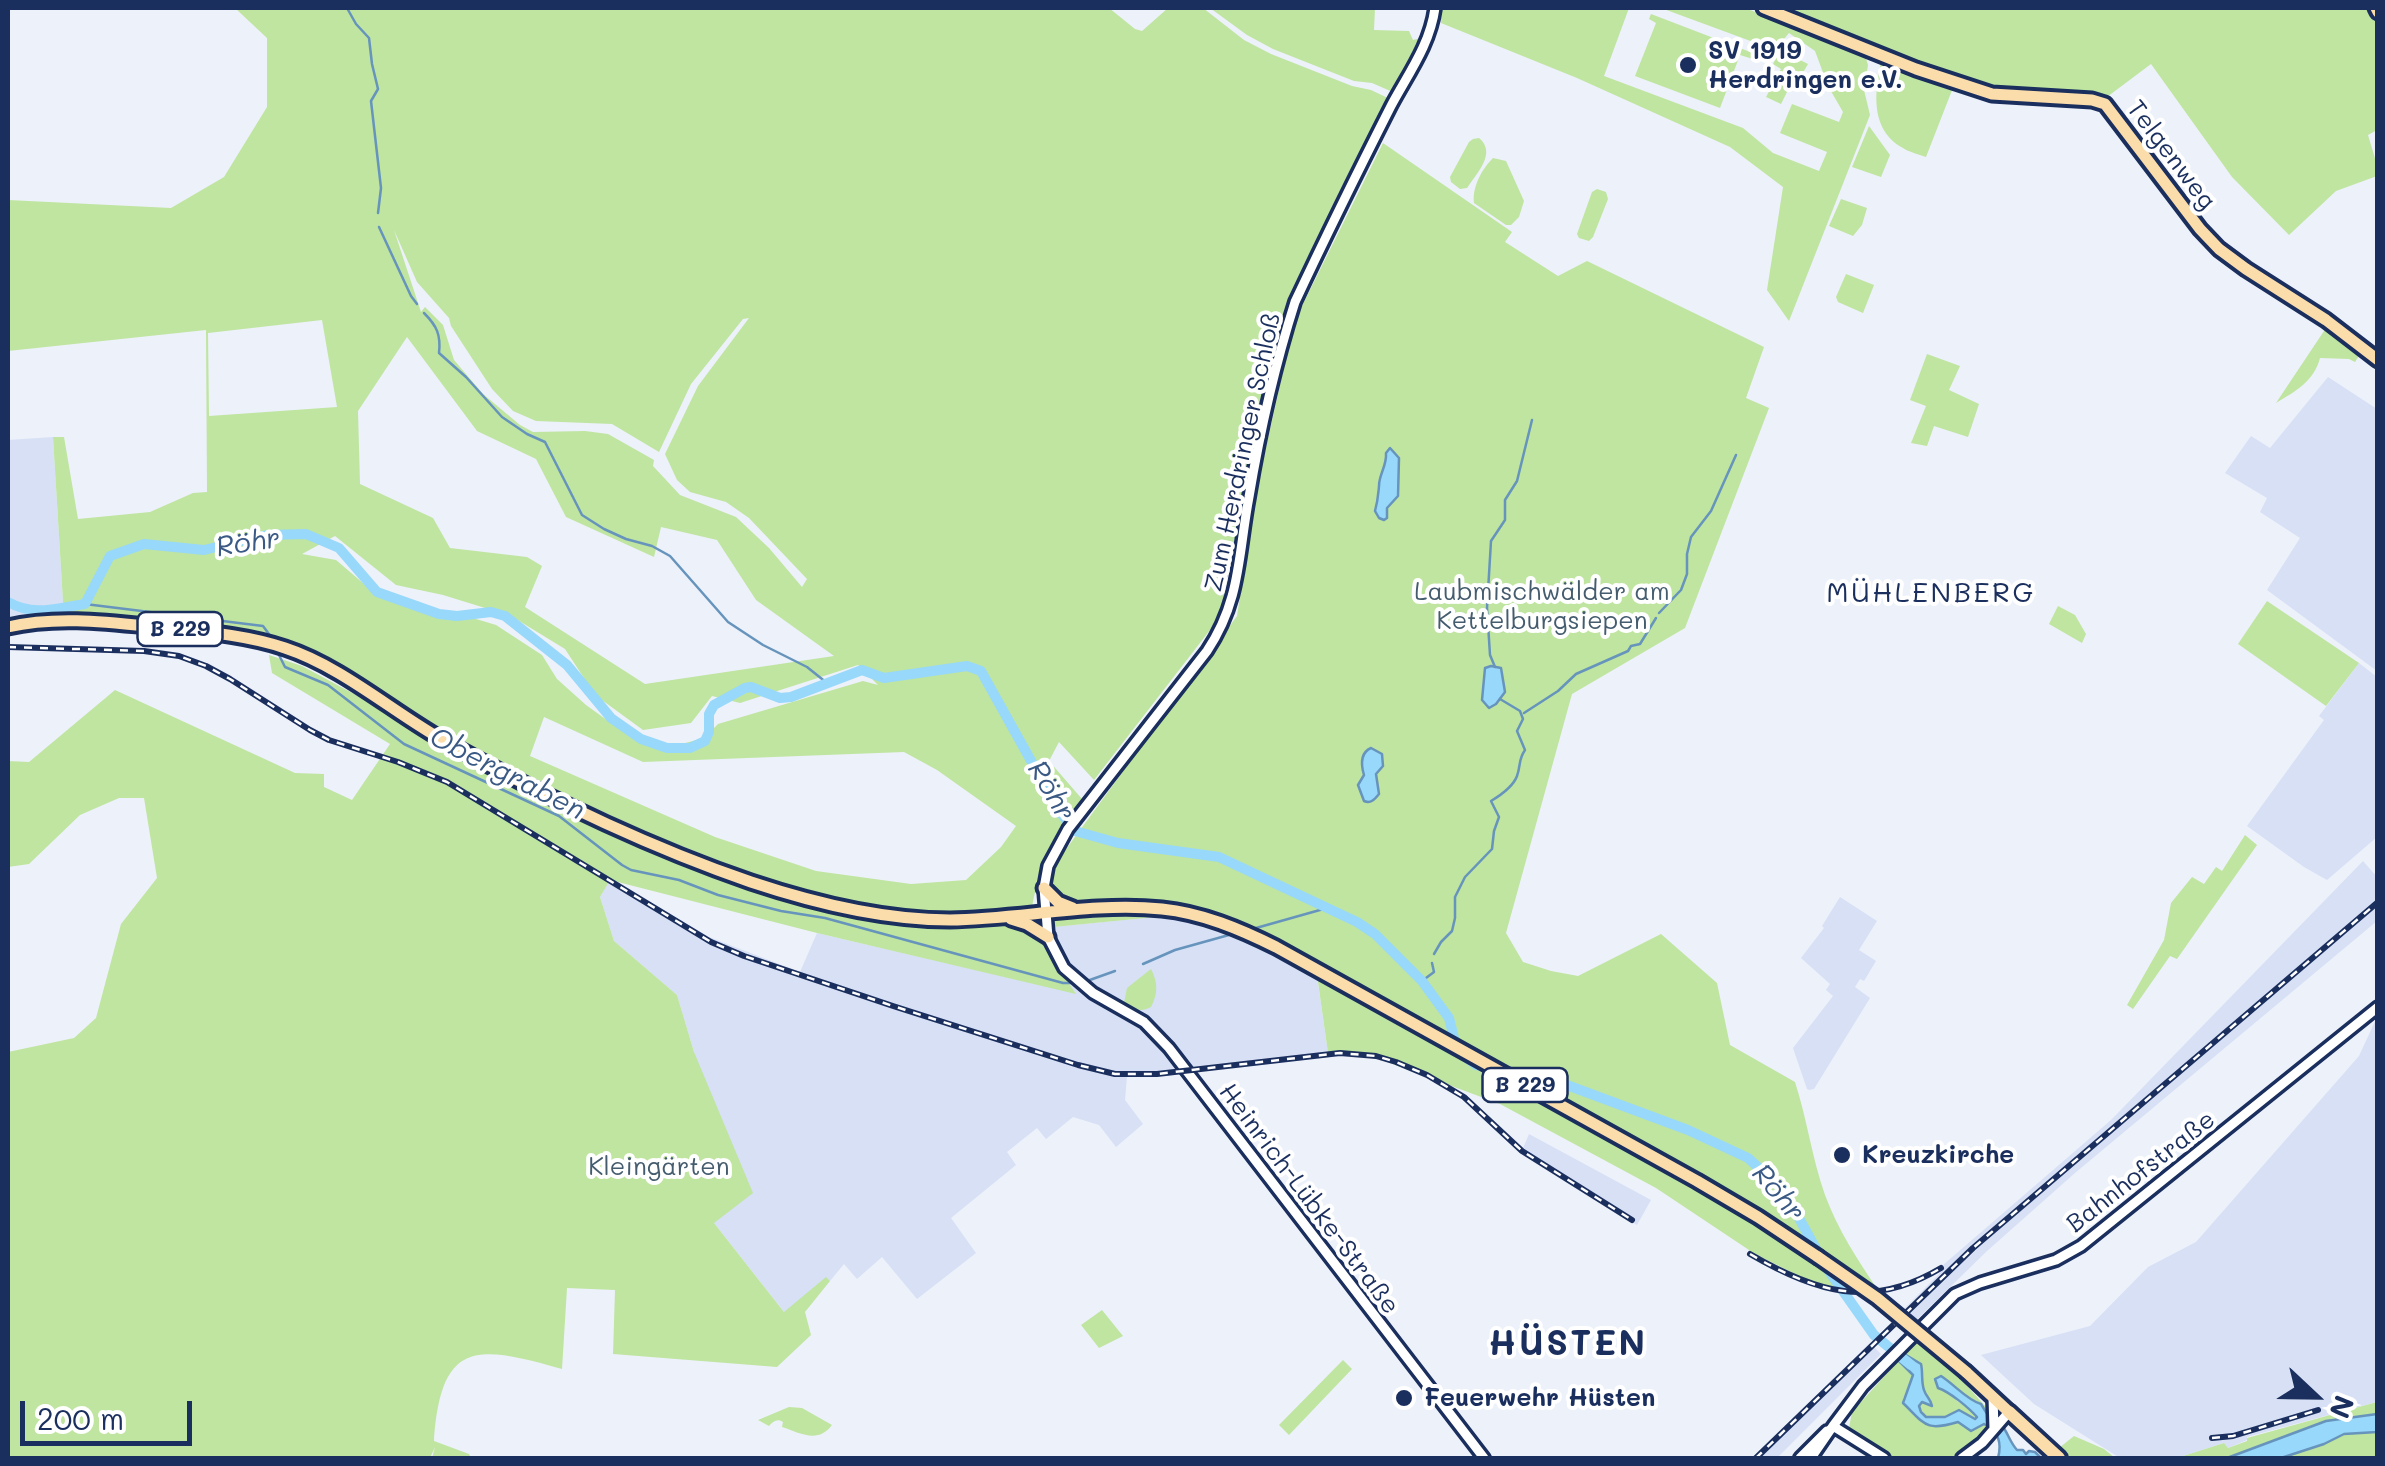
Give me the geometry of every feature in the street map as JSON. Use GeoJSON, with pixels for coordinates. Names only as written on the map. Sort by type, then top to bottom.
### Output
{"type":"FeatureCollection","features":[{"type":"Feature","properties":{"kind":"highway"},"geometry":{"type":"LineString","coordinates":[[2009,1412],[2059,1458]]}},
{"type":"Feature","properties":{"kind":"main road","name":"Telgenweg"},"geometry":{"type":"LineString","coordinates":[[1764,8],[1916,69],[1992,94],[2105,104],[2200,230],[2219,249],[2326,320],[2378,360]]}},
{"type":"Feature","properties":{"kind":"main road","name":"B 229"},"geometry":{"type":"LineString","coordinates":[[8,628],[78,621],[201,632],[288,649],[526,785],[631,834],[751,882],[814,900],[867,912],[936,920],[1077,910],[1161,909],[1206,918],[1255,936],[1623,1138],[1758,1217],[1876,1298],[2009,1412]]}},
{"type":"Feature","properties":{"kind":"main road"},"geometry":{"type":"LineString","coordinates":[[1044,888],[1058,902],[1077,910]]}},
{"type":"Feature","properties":{"kind":"main road"},"geometry":{"type":"LineString","coordinates":[[1006,918],[1027,924],[1048,937]]}},
{"type":"Feature","properties":{"kind":"street","name":"Zum Herdringer Schloß"},"geometry":{"type":"LineString","coordinates":[[1082,985],[1060,962],[1048,937],[1044,888],[1048,866],[1084,808],[1207,651],[1228,613],[1249,494],[1295,302],[1420,54],[1435,8]]}},
{"type":"Feature","properties":{"kind":"street","name":"Heinrich-Lübke-Straße"},"geometry":{"type":"LineString","coordinates":[[1082,985],[1144,1022],[1169,1048],[1484,1458]]}},
{"type":"Feature","properties":{"kind":"street","name":"Bahnhofstraße"},"geometry":{"type":"LineString","coordinates":[[1800,1458],[1887,1362],[1960,1290],[2056,1260],[2080,1246],[2378,1007]]}},
{"type":"Feature","properties":{"kind":"street"},"geometry":{"type":"LineString","coordinates":[[1993,1397],[1994,1429]]}},
{"type":"Feature","properties":{"kind":"street"},"geometry":{"type":"LineString","coordinates":[[1965,1457],[2009,1412]]}},
{"type":"Feature","properties":{"kind":"street","name":"Bahnhofstraße"},"geometry":{"type":"LineString","coordinates":[[1811,1458],[1832,1426]]}},
{"type":"Feature","properties":{"kind":"street"},"geometry":{"type":"LineString","coordinates":[[1832,1426],[1884,1458]]}},
{"type":"Feature","properties":{"kind":"shaded area"},"geometry":{"type":"Polygon","coordinates":[[[2328,377],[2377,409],[2377,671],[2267,590],[2300,538],[2260,512],[2267,498],[2225,473],[2251,436],[2270,448],[2328,377]]]}},
{"type":"Feature","properties":{"kind":"shaded area"},"geometry":{"type":"Polygon","coordinates":[[[53,437],[64,618],[8,625],[8,440],[53,437]]]}},
{"type":"Feature","properties":{"kind":"shaded area"},"geometry":{"type":"Polygon","coordinates":[[[2359,663],[2377,677],[2377,837],[2327,880],[2247,826],[2324,720],[2319,716],[2359,663]]]}},
{"type":"Feature","properties":{"kind":"shaded area"},"geometry":{"type":"Polygon","coordinates":[[[2363,861],[2377,877],[2377,921],[2075,1173],[1906,1330],[1894,1319],[1939,1274],[1943,1265],[2111,1120],[2363,861]]]}},
{"type":"Feature","properties":{"kind":"shaded area"},"geometry":{"type":"Polygon","coordinates":[[[610,879],[709,937],[800,972],[817,933],[1075,993],[1032,929],[1175,915],[1248,942],[1317,976],[1328,1053],[1127,1076],[1125,1100],[1143,1124],[1116,1147],[1099,1125],[1073,1117],[1046,1139],[1037,1128],[1007,1152],[1016,1165],[951,1218],[976,1253],[917,1299],[882,1257],[857,1279],[844,1264],[830,1281],[826,1278],[785,1313],[714,1223],[694,1052],[677,995],[614,941],[600,897],[610,879]]]}},
{"type":"Feature","properties":{"kind":"shaded area"},"geometry":{"type":"Polygon","coordinates":[[[1840,897],[1877,921],[1859,950],[1876,961],[1864,981],[1860,979],[1855,987],[1870,998],[1814,1089],[1809,1090],[1793,1048],[1833,996],[1826,990],[1830,984],[1801,958],[1824,928],[1840,897]]]}},
{"type":"Feature","properties":{"kind":"shaded area"},"geometry":{"type":"Polygon","coordinates":[[[2377,1017],[2377,1402],[2247,1437],[2228,1448],[2224,1443],[2177,1458],[2120,1458],[2034,1404],[1981,1355],[2090,1326],[2148,1267],[2196,1242],[2359,1056],[2377,1017]]]}},
{"type":"Feature","properties":{"kind":"shaded area"},"geometry":{"type":"Polygon","coordinates":[[[1529,1134],[1651,1200],[1637,1225],[1521,1153],[1529,1134]]]}},
{"type":"Feature","properties":{"kind":"shaded area"},"geometry":{"type":"Polygon","coordinates":[[[1870,1343],[1881,1354],[1777,1458],[1752,1458],[1870,1343]]]}},
{"type":"Feature","properties":{"kind":"green space"},"geometry":{"type":"Polygon","coordinates":[[[235,8],[1109,8],[1142,31],[1168,8],[1203,8],[1244,40],[1271,54],[1392,100],[1282,321],[1220,617],[1094,780],[1059,742],[1049,761],[1082,799],[1050,850],[1032,907],[963,915],[884,911],[1032,929],[1050,871],[1237,616],[1255,497],[1294,322],[1383,143],[1512,232],[1505,242],[1558,276],[1587,261],[1764,347],[1746,398],[1769,408],[1685,628],[1572,694],[1506,933],[1523,962],[1578,976],[1661,934],[1717,983],[1730,1045],[1795,1082],[1825,1195],[1855,1256],[1878,1290],[1807,1280],[1755,1254],[1656,1188],[1500,1104],[1379,1059],[1328,1053],[1317,975],[1248,942],[1176,915],[1033,929],[1076,994],[610,880],[600,897],[614,941],[677,995],[694,1052],[753,1193],[714,1223],[784,1312],[826,1277],[830,1281],[805,1312],[811,1335],[777,1367],[613,1354],[615,1290],[567,1288],[562,1369],[486,1354],[455,1367],[445,1383],[434,1441],[471,1458],[432,1458],[435,1447],[430,1458],[8,1458],[8,1052],[74,1038],[96,1018],[121,924],[157,878],[144,798],[119,798],[80,815],[29,864],[8,867],[8,761],[29,762],[115,690],[295,773],[324,774],[324,787],[352,800],[390,744],[272,673],[269,655],[302,666],[534,791],[707,875],[840,904],[656,836],[528,778],[308,652],[64,618],[53,437],[64,437],[78,519],[150,512],[193,493],[207,492],[206,330],[8,351],[8,200],[171,208],[224,177],[267,107],[267,38],[235,8]],[[394,230],[421,312],[425,307],[443,325],[454,360],[483,394],[520,425],[533,432],[608,434],[654,460],[653,466],[680,495],[736,517],[802,587],[807,579],[749,518],[726,502],[690,492],[677,480],[665,454],[698,386],[749,318],[743,319],[691,384],[659,452],[612,424],[536,421],[513,411],[492,389],[449,318],[417,282],[394,230]],[[322,320],[208,333],[209,416],[337,407],[322,320]],[[407,337],[358,411],[360,484],[433,518],[450,548],[527,557],[542,566],[525,607],[645,684],[834,656],[756,600],[717,540],[661,527],[654,557],[566,517],[536,459],[477,431],[407,337]],[[335,536],[302,554],[336,560],[377,595],[421,610],[453,612],[496,625],[542,655],[557,679],[636,741],[670,747],[704,738],[718,724],[863,681],[878,685],[858,665],[740,703],[712,696],[691,723],[643,730],[595,695],[565,649],[511,616],[396,585],[335,536]],[[544,717],[530,756],[715,837],[816,871],[911,884],[966,880],[1001,847],[1016,826],[937,770],[904,752],[643,762],[544,717]]]}},
{"type":"Feature","properties":{"kind":"green space"},"geometry":{"type":"Polygon","coordinates":[[[1210,8],[1375,8],[1374,30],[1409,31],[1413,40],[1421,38],[1395,93],[1273,49],[1210,8]]]}},
{"type":"Feature","properties":{"kind":"green space"},"geometry":{"type":"Polygon","coordinates":[[[1442,8],[1629,8],[1604,76],[1743,128],[1773,153],[1819,171],[1827,152],[1780,133],[1792,104],[1839,122],[1843,112],[1815,51],[1789,33],[1775,50],[1661,8],[1745,8],[1865,55],[1868,65],[1864,90],[1870,115],[1789,321],[1767,290],[1783,187],[1730,147],[1577,78],[1441,23],[1442,8]]]}},
{"type":"Feature","properties":{"kind":"green space"},"geometry":{"type":"Polygon","coordinates":[[[1777,8],[2377,8],[2377,130],[2368,135],[2377,176],[2336,191],[2289,235],[2232,177],[2151,64],[2107,97],[1997,90],[1956,80],[1926,157],[1903,148],[1883,129],[1877,90],[1884,50],[1777,8]]]}},
{"type":"Feature","properties":{"kind":"green space","name":"SV 1919 Herdringen e.V."},"geometry":{"type":"Polygon","coordinates":[[[1651,14],[1758,55],[1756,60],[1740,55],[1720,108],[1635,76],[1656,23],[1649,19],[1651,14]]]}},
{"type":"Feature","properties":{"kind":"green space"},"geometry":{"type":"Polygon","coordinates":[[[1780,50],[1808,64],[1800,78],[1795,76],[1781,104],[1766,97],[1781,69],[1773,64],[1780,50]]]}},
{"type":"Feature","properties":{"kind":"green space"},"geometry":{"type":"Polygon","coordinates":[[[1869,126],[1890,155],[1881,177],[1852,167],[1869,126]]]}},
{"type":"Feature","properties":{"kind":"green space"},"geometry":{"type":"Polygon","coordinates":[[[1479,138],[1486,150],[1484,163],[1467,188],[1460,189],[1450,177],[1469,142],[1479,138]]]}},
{"type":"Feature","properties":{"kind":"green space"},"geometry":{"type":"Polygon","coordinates":[[[1493,158],[1506,161],[1524,201],[1519,217],[1511,225],[1474,203],[1479,179],[1493,158]]]}},
{"type":"Feature","properties":{"kind":"green space"},"geometry":{"type":"Polygon","coordinates":[[[1592,192],[1606,192],[1608,199],[1589,241],[1577,234],[1592,192]]]}},
{"type":"Feature","properties":{"kind":"green space"},"geometry":{"type":"Polygon","coordinates":[[[1841,199],[1867,208],[1862,225],[1853,236],[1829,226],[1841,199]]]}},
{"type":"Feature","properties":{"kind":"green space"},"geometry":{"type":"Polygon","coordinates":[[[1846,274],[1874,285],[1863,313],[1838,302],[1836,297],[1846,274]]]}},
{"type":"Feature","properties":{"kind":"green space"},"geometry":{"type":"Polygon","coordinates":[[[2332,328],[2361,353],[2355,362],[2320,358],[2309,379],[2276,403],[2324,331],[2332,328]]]}},
{"type":"Feature","properties":{"kind":"green space"},"geometry":{"type":"Polygon","coordinates":[[[1927,354],[1960,366],[1949,390],[1979,404],[1968,437],[1934,426],[1927,446],[1911,443],[1926,406],[1910,400],[1927,354]]]}},
{"type":"Feature","properties":{"kind":"green space"},"geometry":{"type":"Polygon","coordinates":[[[2267,601],[2359,663],[2326,706],[2238,644],[2267,601]]]}},
{"type":"Feature","properties":{"kind":"green space"},"geometry":{"type":"Polygon","coordinates":[[[2058,606],[2075,615],[2086,634],[2082,643],[2049,624],[2058,606]]]}},
{"type":"Feature","properties":{"kind":"green space"},"geometry":{"type":"Polygon","coordinates":[[[2245,835],[2257,845],[2177,959],[2170,956],[2133,1009],[2127,1005],[2164,940],[2171,903],[2192,877],[2204,884],[2216,867],[2222,871],[2245,835]]]}},
{"type":"Feature","properties":{"kind":"green space"},"geometry":{"type":"Polygon","coordinates":[[[1151,969],[1156,988],[1151,1007],[1137,1009],[1124,1003],[1127,988],[1151,969]]]}},
{"type":"Feature","properties":{"kind":"green space"},"geometry":{"type":"Polygon","coordinates":[[[1102,1310],[1123,1336],[1099,1348],[1081,1325],[1102,1310]]]}},
{"type":"Feature","properties":{"kind":"green space"},"geometry":{"type":"Polygon","coordinates":[[[1918,1339],[1987,1408],[1986,1412],[1981,1404],[1940,1376],[1937,1377],[1957,1401],[1978,1415],[1926,1417],[1919,1406],[1923,1372],[1899,1361],[1913,1375],[1903,1399],[1912,1413],[1933,1426],[1958,1422],[1971,1431],[1987,1426],[1957,1458],[1893,1458],[1849,1428],[1852,1412],[1918,1339]]]}},
{"type":"Feature","properties":{"kind":"green space"},"geometry":{"type":"Polygon","coordinates":[[[1343,1360],[1352,1369],[1289,1435],[1279,1425],[1343,1360]]]}},
{"type":"Feature","properties":{"kind":"green space"},"geometry":{"type":"Polygon","coordinates":[[[2377,1402],[2377,1414],[2313,1425],[2227,1458],[2177,1458],[2224,1443],[2228,1448],[2247,1438],[2377,1402]]]}},
{"type":"Feature","properties":{"kind":"green space"},"geometry":{"type":"Polygon","coordinates":[[[789,1407],[802,1408],[832,1425],[815,1436],[782,1427],[781,1421],[769,1426],[758,1420],[789,1407]]]}},
{"type":"Feature","properties":{"kind":"green space"},"geometry":{"type":"Polygon","coordinates":[[[2377,1432],[2377,1458],[2281,1458],[2344,1434],[2377,1432]]]}},
{"type":"Feature","properties":{"kind":"green space"},"geometry":{"type":"Polygon","coordinates":[[[2074,1436],[2115,1458],[2070,1458],[2059,1448],[2074,1436]]]}},
{"type":"Feature","properties":{"kind":"water"},"geometry":{"type":"Polygon","coordinates":[[[1390,448],[1399,458],[1398,496],[1387,508],[1384,520],[1375,511],[1390,448]]]}},
{"type":"Feature","properties":{"kind":"water"},"geometry":{"type":"Polygon","coordinates":[[[1485,668],[1501,668],[1505,692],[1489,708],[1482,700],[1485,668]]]}},
{"type":"Feature","properties":{"kind":"water"},"geometry":{"type":"Polygon","coordinates":[[[1371,748],[1382,754],[1383,766],[1376,774],[1379,794],[1366,802],[1358,785],[1364,775],[1363,756],[1371,748]]]}},
{"type":"Feature","properties":{"kind":"water"},"geometry":{"type":"Polygon","coordinates":[[[1906,1355],[1921,1364],[1923,1387],[1932,1406],[1922,1402],[1919,1406],[1926,1417],[1945,1417],[1959,1410],[1977,1417],[1938,1388],[1935,1379],[1941,1376],[1981,1404],[1989,1417],[2003,1426],[2017,1450],[2035,1452],[2041,1458],[1998,1458],[1998,1438],[1984,1424],[1971,1431],[1958,1422],[1932,1426],[1921,1421],[1903,1403],[1913,1375],[1899,1361],[1906,1355]]]}},
{"type":"Feature","properties":{"kind":"water"},"geometry":{"type":"Polygon","coordinates":[[[2377,1414],[2377,1432],[2344,1434],[2281,1458],[2227,1458],[2326,1421],[2377,1414]]]}},
{"type":"Feature","properties":{"kind":"waterway"},"geometry":{"type":"LineString","coordinates":[[347,8],[369,38],[378,89],[371,101],[381,188],[378,213]]}},
{"type":"Feature","properties":{"kind":"waterway"},"geometry":{"type":"LineString","coordinates":[[379,227],[417,304]]}},
{"type":"Feature","properties":{"kind":"waterway"},"geometry":{"type":"LineString","coordinates":[[424,313],[437,331],[439,353],[502,417],[545,442],[582,515],[604,529],[670,556],[728,622],[807,667],[827,683]]}},
{"type":"Feature","properties":{"kind":"waterway"},"geometry":{"type":"LineString","coordinates":[[1495,667],[1490,655],[1487,608],[1491,541],[1505,520],[1505,500],[1517,481],[1532,420]]}},
{"type":"Feature","properties":{"kind":"waterway"},"geometry":{"type":"LineString","coordinates":[[1659,613],[1681,590],[1691,537],[1711,511],[1736,455]]}},
{"type":"Feature","properties":{"kind":"waterway","name":"Röhr"},"geometry":{"type":"LineString","coordinates":[[8,602],[37,610],[85,604],[110,556],[144,544],[204,550],[267,535],[306,534],[339,548],[377,592],[439,614],[491,612],[505,616],[567,665],[611,718],[641,739],[667,748],[690,748],[705,741],[714,705],[745,688],[780,698],[862,670],[884,678],[967,666],[981,671],[1059,811],[1075,831],[1118,843],[1219,857],[1357,922],[1375,934],[1422,981],[1449,1018],[1456,1046],[1476,1065],[1556,1081],[1688,1130],[1748,1158],[1784,1191],[1826,1267],[1874,1335],[1911,1365]]}},
{"type":"Feature","properties":{"kind":"waterway","name":"Obergraben"},"geometry":{"type":"LineString","coordinates":[[85,604],[263,626],[274,641]]}},
{"type":"Feature","properties":{"kind":"waterway"},"geometry":{"type":"LineString","coordinates":[[1524,713],[1576,674],[1640,644],[1656,618]]}},
{"type":"Feature","properties":{"kind":"waterway","name":"Obergraben"},"geometry":{"type":"LineString","coordinates":[[276,649],[285,667],[328,685],[404,744],[559,816],[631,870],[1074,983]]}},
{"type":"Feature","properties":{"kind":"waterway"},"geometry":{"type":"LineString","coordinates":[[1434,954],[1452,931],[1455,897],[1465,877],[1492,849],[1499,817],[1491,801],[1515,780],[1525,750],[1517,731],[1523,719],[1520,711],[1500,699]]}},
{"type":"Feature","properties":{"kind":"waterway"},"geometry":{"type":"LineString","coordinates":[[1249,930],[1327,908]]}},
{"type":"Feature","properties":{"kind":"waterway"},"geometry":{"type":"LineString","coordinates":[[1143,964],[1175,950],[1236,933]]}},
{"type":"Feature","properties":{"kind":"waterway"},"geometry":{"type":"LineString","coordinates":[[1422,981],[1434,972],[1432,963]]}},
{"type":"Feature","properties":{"kind":"waterway","name":"Obergraben"},"geometry":{"type":"LineString","coordinates":[[1087,981],[1115,971]]}},
{"type":"Feature","properties":{"kind":"railway"},"geometry":{"type":"LineString","coordinates":[[8,647],[144,651],[179,656],[206,666],[329,740],[447,782],[711,942],[1078,1065],[1115,1074],[1157,1074],[1340,1053],[1396,1062],[1464,1097],[1522,1151],[1632,1220]]}},
{"type":"Feature","properties":{"kind":"railway"},"geometry":{"type":"LineString","coordinates":[[1756,1458],[1973,1248],[2378,902]]}},
{"type":"Feature","properties":{"kind":"railway"},"geometry":{"type":"LineString","coordinates":[[1750,1254],[1797,1278],[1844,1291],[1891,1289],[1941,1268]]}},
{"type":"Feature","properties":{"kind":"railway"},"geometry":{"type":"LineString","coordinates":[[2212,1438],[2233,1436],[2318,1410]]}},
{"type":"Feature","properties":{"kind":"place","name":"SV 1919 Herdringen e.V."},"geometry":{"type":"Point","coordinates":[1688,65]}},
{"type":"Feature","properties":{"kind":"place","name":"Kreuzkirche"},"geometry":{"type":"Point","coordinates":[1842,1155]}},
{"type":"Feature","properties":{"kind":"place","name":"Feuerwehr Hüsten"},"geometry":{"type":"Point","coordinates":[1404,1398]}},
{"type":"Feature","properties":{"kind":"district","name":"MÜHLENBERG"},"geometry":{"type":"Point","coordinates":[1931,593]}},
{"type":"Feature","properties":{"kind":"district","name":"HÜSTEN"},"geometry":{"type":"Point","coordinates":[1568,1344]}},
{"type":"Feature","properties":{"kind":"park label","name":"Laubmischwälder am Kettelburgsiepen"},"geometry":{"type":"Point","coordinates":[1542,606]}},
{"type":"Feature","properties":{"kind":"park label","name":"Kleingärten"},"geometry":{"type":"Point","coordinates":[659,1167]}}]}
